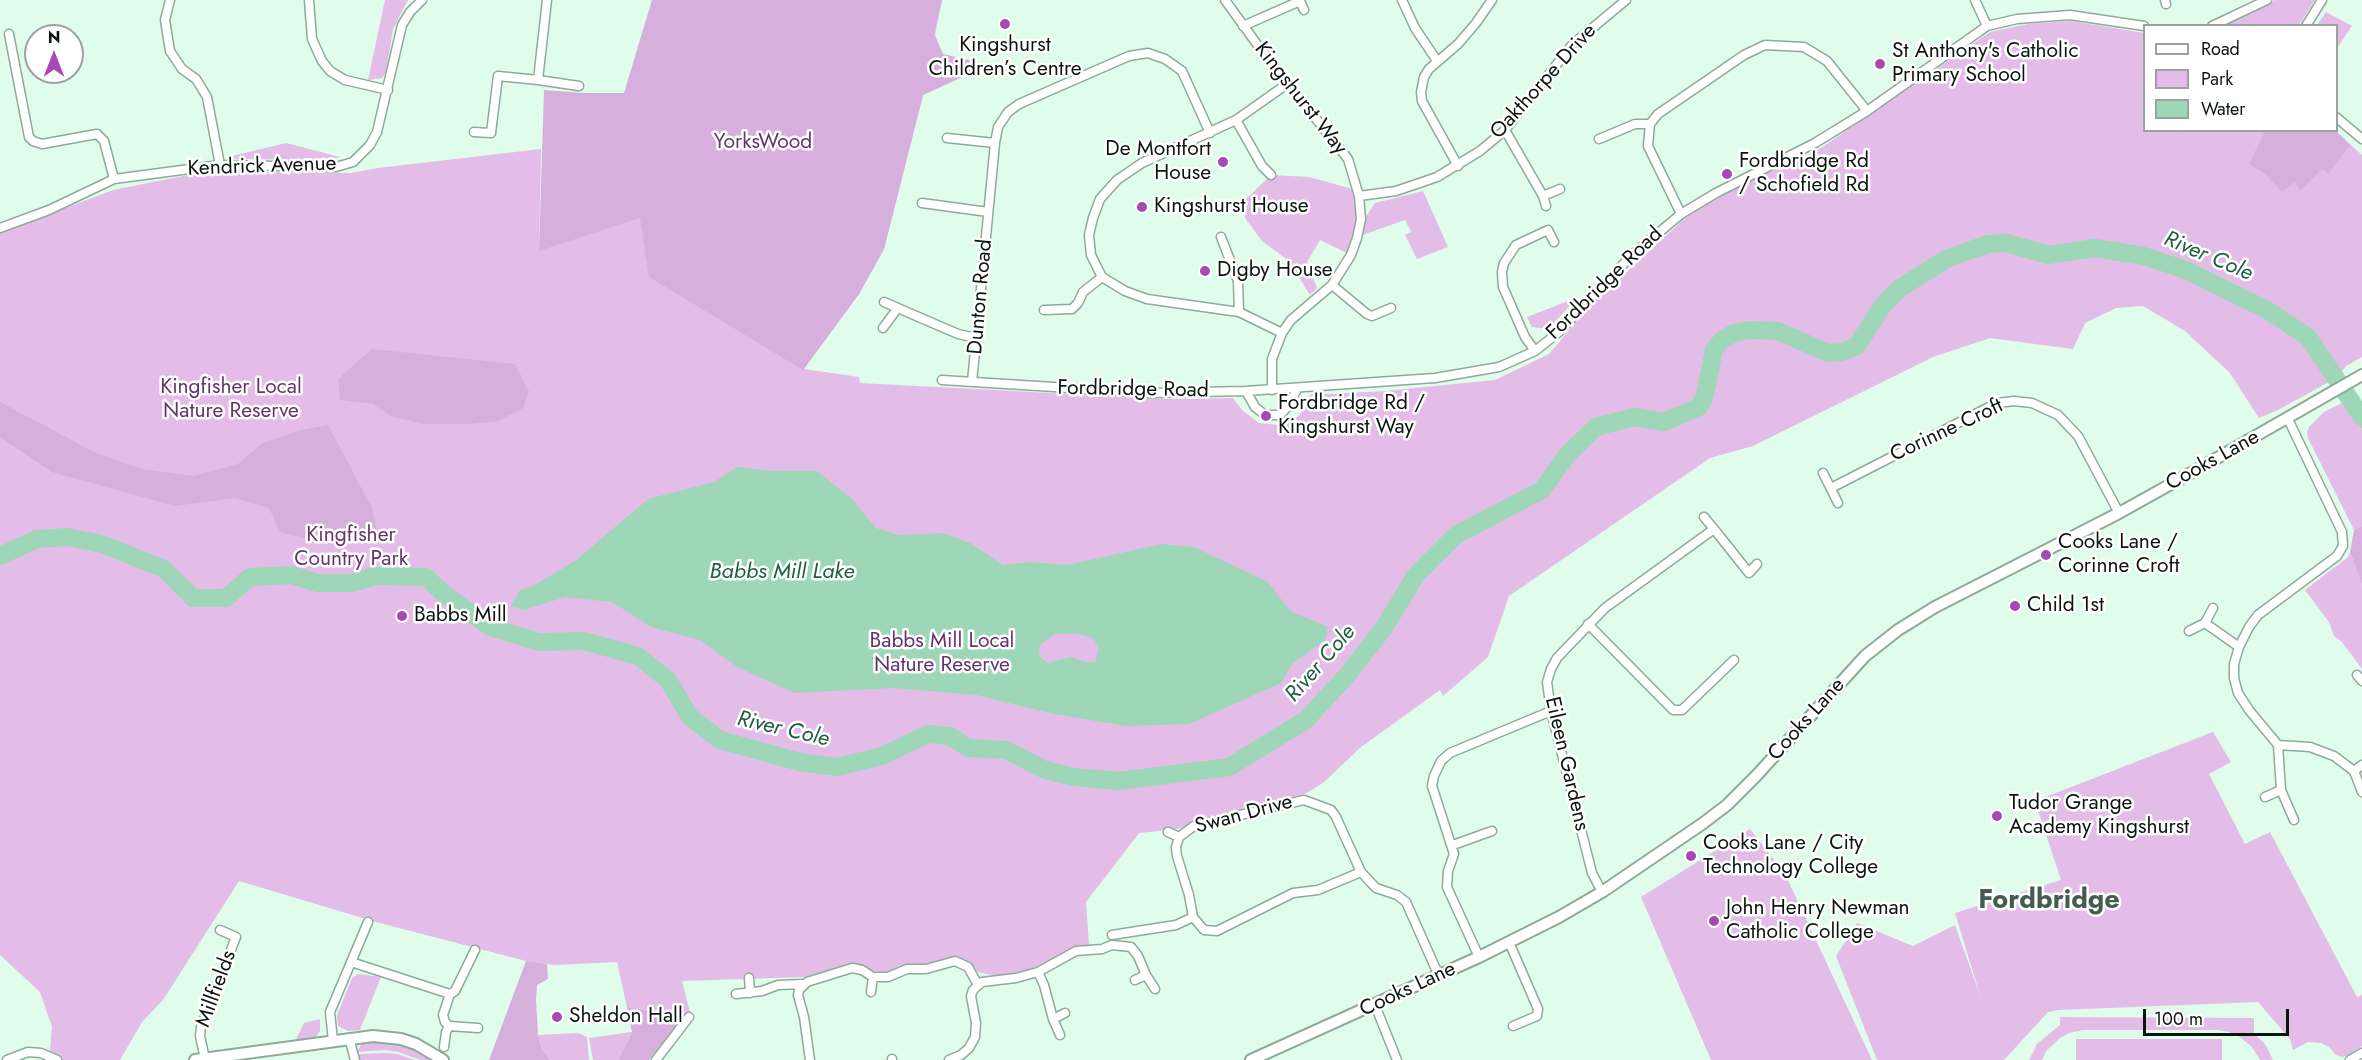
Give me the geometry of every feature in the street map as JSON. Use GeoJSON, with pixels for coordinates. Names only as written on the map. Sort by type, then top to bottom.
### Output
{"type":"FeatureCollection","features":[{"type":"Feature","properties":{"kind":"street"},"geometry":{"type":"LineString","coordinates":[[170,0],[165,20],[170,51],[182,69],[196,79],[207,97],[220,165]]}},
{"type":"Feature","properties":{"kind":"street"},"geometry":{"type":"LineString","coordinates":[[309,0],[312,39],[322,61],[330,71],[345,80],[388,90]]}},
{"type":"Feature","properties":{"kind":"street","name":"Kendrick Avenue"},"geometry":{"type":"LineString","coordinates":[[0,228],[49,210],[114,179],[220,165],[336,167],[353,162],[370,145],[377,132],[402,25],[410,12],[422,0]]}},
{"type":"Feature","properties":{"kind":"street"},"geometry":{"type":"LineString","coordinates":[[538,80],[546,0]]}},
{"type":"Feature","properties":{"kind":"street","name":"Kingshurst Way"},"geometry":{"type":"LineString","coordinates":[[1225,0],[1287,84],[1348,159],[1359,196],[1360,219],[1351,255],[1332,285],[1291,320],[1282,333],[1272,359],[1272,390]]}},
{"type":"Feature","properties":{"kind":"street"},"geometry":{"type":"LineString","coordinates":[[1402,0],[1415,28],[1437,61]]}},
{"type":"Feature","properties":{"kind":"street"},"geometry":{"type":"LineString","coordinates":[[1458,165],[1422,101],[1424,77],[1437,61],[1464,37],[1492,0]]}},
{"type":"Feature","properties":{"kind":"street","name":"Oakthorpe Drive"},"geometry":{"type":"LineString","coordinates":[[1359,196],[1396,191],[1437,177],[1480,151],[1505,130],[1572,45],[1626,0]]}},
{"type":"Feature","properties":{"kind":"street"},"geometry":{"type":"LineString","coordinates":[[1975,0],[1987,26]]}},
{"type":"Feature","properties":{"kind":"street"},"geometry":{"type":"LineString","coordinates":[[2216,24],[2267,0]]}},
{"type":"Feature","properties":{"kind":"street"},"geometry":{"type":"LineString","coordinates":[[2307,24],[2322,0]]}},
{"type":"Feature","properties":{"kind":"street"},"geometry":{"type":"LineString","coordinates":[[1243,26],[1300,1],[1304,10]]}},
{"type":"Feature","properties":{"kind":"street","name":"Fordbridge Road"},"geometry":{"type":"LineString","coordinates":[[942,380],[1150,393],[1246,392],[1446,376],[1499,367],[1535,351],[1559,332],[1632,255],[1681,214],[1716,193],[1815,143],[1867,111],[1987,26],[2017,19],[2070,15],[2143,26]]}},
{"type":"Feature","properties":{"kind":"street"},"geometry":{"type":"LineString","coordinates":[[9,34],[29,137],[42,144],[97,135],[104,141],[114,179]]}},
{"type":"Feature","properties":{"kind":"street"},"geometry":{"type":"LineString","coordinates":[[1681,214],[1648,146],[1650,124],[1658,114],[1744,55],[1766,45],[1804,47],[1818,54],[1842,77],[1867,111]]}},
{"type":"Feature","properties":{"kind":"street","name":"Dunton Road"},"geometry":{"type":"LineString","coordinates":[[972,382],[995,143],[998,127],[1008,112],[1019,104],[1129,56],[1148,53],[1165,59],[1182,71],[1210,133]]}},
{"type":"Feature","properties":{"kind":"street"},"geometry":{"type":"LineString","coordinates":[[474,132],[490,133],[498,76],[579,86]]}},
{"type":"Feature","properties":{"kind":"street"},"geometry":{"type":"LineString","coordinates":[[1282,333],[1239,312],[1147,298],[1125,291],[1102,277],[1091,255],[1089,235],[1100,199],[1117,180],[1142,163],[1236,120],[1287,84]]}},
{"type":"Feature","properties":{"kind":"street"},"geometry":{"type":"LineString","coordinates":[[2338,118],[2362,139]]}},
{"type":"Feature","properties":{"kind":"street"},"geometry":{"type":"LineString","coordinates":[[1236,120],[1262,166],[1271,175]]}},
{"type":"Feature","properties":{"kind":"street"},"geometry":{"type":"LineString","coordinates":[[1599,139],[1635,124],[1650,124]]}},
{"type":"Feature","properties":{"kind":"street"},"geometry":{"type":"LineString","coordinates":[[1505,130],[1543,196],[1546,206]]}},
{"type":"Feature","properties":{"kind":"street"},"geometry":{"type":"LineString","coordinates":[[947,138],[995,143]]}},
{"type":"Feature","properties":{"kind":"street"},"geometry":{"type":"LineString","coordinates":[[1543,196],[1560,189]]}},
{"type":"Feature","properties":{"kind":"street","name":"Dunton Road"},"geometry":{"type":"LineString","coordinates":[[922,203],[988,212]]}},
{"type":"Feature","properties":{"kind":"street"},"geometry":{"type":"LineString","coordinates":[[1535,351],[1525,337],[1503,287],[1502,272],[1504,263],[1516,245],[1548,230],[1554,242]]}},
{"type":"Feature","properties":{"kind":"street"},"geometry":{"type":"LineString","coordinates":[[1221,237],[1238,282],[1239,312]]}},
{"type":"Feature","properties":{"kind":"street"},"geometry":{"type":"LineString","coordinates":[[1044,310],[1072,309],[1083,292],[1102,277]]}},
{"type":"Feature","properties":{"kind":"street"},"geometry":{"type":"LineString","coordinates":[[1332,285],[1372,316],[1391,308]]}},
{"type":"Feature","properties":{"kind":"street"},"geometry":{"type":"LineString","coordinates":[[884,302],[958,334],[976,338]]}},
{"type":"Feature","properties":{"kind":"street"},"geometry":{"type":"LineString","coordinates":[[883,328],[897,309]]}},
{"type":"Feature","properties":{"kind":"street","name":"Cooks Lane"},"geometry":{"type":"LineString","coordinates":[[1251,1060],[1479,957],[1602,892],[1727,805],[1758,775],[1865,656],[1898,630],[1935,608],[2119,513],[2362,375]]}},
{"type":"Feature","properties":{"kind":"street"},"geometry":{"type":"LineString","coordinates":[[1246,392],[1255,407],[1265,415],[1280,415],[1289,405],[1297,389]]}},
{"type":"Feature","properties":{"kind":"street","name":"Corinne Croft"},"geometry":{"type":"LineString","coordinates":[[1831,488],[1997,403],[2014,401],[2032,403],[2058,415],[2078,436],[2119,513]]}},
{"type":"Feature","properties":{"kind":"street"},"geometry":{"type":"LineString","coordinates":[[2288,419],[2342,532],[2343,546],[2337,556],[2258,615],[2239,647],[2234,664],[2234,678],[2238,693],[2249,710],[2278,745],[2281,790],[2294,820]]}},
{"type":"Feature","properties":{"kind":"street"},"geometry":{"type":"LineString","coordinates":[[1823,474],[1838,503]]}},
{"type":"Feature","properties":{"kind":"street"},"geometry":{"type":"LineString","coordinates":[[1704,517],[1749,573],[1757,564]]}},
{"type":"Feature","properties":{"kind":"street","name":"Eileen Gardens"},"geometry":{"type":"LineString","coordinates":[[1602,892],[1592,873],[1551,711],[1547,682],[1551,669],[1557,658],[1605,608],[1714,529]]}},
{"type":"Feature","properties":{"kind":"street"},"geometry":{"type":"LineString","coordinates":[[2189,631],[2205,623],[2212,608]]}},
{"type":"Feature","properties":{"kind":"street"},"geometry":{"type":"LineString","coordinates":[[2205,623],[2239,647]]}},
{"type":"Feature","properties":{"kind":"street"},"geometry":{"type":"LineString","coordinates":[[1588,624],[1673,710],[1682,710],[1734,660]]}},
{"type":"Feature","properties":{"kind":"street"},"geometry":{"type":"LineString","coordinates":[[1479,957],[1447,887],[1448,871],[1454,854],[1453,845],[1432,786],[1434,776],[1441,761],[1450,753],[1551,711]]}},
{"type":"Feature","properties":{"kind":"street"},"geometry":{"type":"LineString","coordinates":[[2278,745],[2310,747],[2344,762],[2354,771],[2362,792]]}},
{"type":"Feature","properties":{"kind":"street"},"geometry":{"type":"LineString","coordinates":[[2354,771],[2362,765]]}},
{"type":"Feature","properties":{"kind":"street"},"geometry":{"type":"LineString","coordinates":[[2265,797],[2281,790]]}},
{"type":"Feature","properties":{"kind":"street","name":"Swan Drive"},"geometry":{"type":"LineString","coordinates":[[1193,917],[1189,894],[1177,856],[1179,837],[1194,826],[1304,800],[1331,810],[1361,872],[1376,888],[1397,894],[1406,902],[1439,976]]}},
{"type":"Feature","properties":{"kind":"street"},"geometry":{"type":"LineString","coordinates":[[1453,845],[1492,831]]}},
{"type":"Feature","properties":{"kind":"street"},"geometry":{"type":"LineString","coordinates":[[1168,832],[1179,837]]}},
{"type":"Feature","properties":{"kind":"street"},"geometry":{"type":"LineString","coordinates":[[1112,935],[1176,925],[1193,917],[1204,930],[1217,931],[1293,893],[1318,890],[1361,872]]}},
{"type":"Feature","properties":{"kind":"street"},"geometry":{"type":"LineString","coordinates":[[333,1041],[330,1012],[368,922]]}},
{"type":"Feature","properties":{"kind":"street","name":"Millfields"},"geometry":{"type":"LineString","coordinates":[[200,1059],[201,1027],[236,937],[220,930]]}},
{"type":"Feature","properties":{"kind":"street"},"geometry":{"type":"LineString","coordinates":[[1509,942],[1538,1009],[1537,1016],[1513,1026]]}},
{"type":"Feature","properties":{"kind":"street"},"geometry":{"type":"LineString","coordinates":[[949,1060],[969,1048],[975,1037],[976,1023],[970,996],[978,984],[1038,972],[1076,951],[1102,949],[1112,945],[1131,947],[1155,989]]}},
{"type":"Feature","properties":{"kind":"street"},"geometry":{"type":"LineString","coordinates":[[351,962],[450,994],[455,992],[475,950]]}},
{"type":"Feature","properties":{"kind":"street"},"geometry":{"type":"LineString","coordinates":[[736,994],[762,991],[778,985],[803,984],[852,968],[873,976],[888,977],[907,969],[926,969],[955,961],[968,967],[978,984]]}},
{"type":"Feature","properties":{"kind":"street"},"geometry":{"type":"LineString","coordinates":[[1038,972],[1060,1035]]}},
{"type":"Feature","properties":{"kind":"street"},"geometry":{"type":"LineString","coordinates":[[1135,980],[1146,975]]}},
{"type":"Feature","properties":{"kind":"street"},"geometry":{"type":"LineString","coordinates":[[871,992],[873,976]]}},
{"type":"Feature","properties":{"kind":"street"},"geometry":{"type":"LineString","coordinates":[[749,978],[750,993]]}},
{"type":"Feature","properties":{"kind":"street"},"geometry":{"type":"LineString","coordinates":[[803,984],[798,995],[804,1017],[810,1060]]}},
{"type":"Feature","properties":{"kind":"street"},"geometry":{"type":"LineString","coordinates":[[449,1026],[443,1015],[450,994]]}},
{"type":"Feature","properties":{"kind":"street"},"geometry":{"type":"LineString","coordinates":[[1375,1005],[1397,1060]]}},
{"type":"Feature","properties":{"kind":"street"},"geometry":{"type":"LineString","coordinates":[[1053,1019],[1065,1013]]}},
{"type":"Feature","properties":{"kind":"street"},"geometry":{"type":"LineString","coordinates":[[656,1060],[689,1017]]}},
{"type":"Feature","properties":{"kind":"street"},"geometry":{"type":"LineString","coordinates":[[449,1026],[478,1028]]}},
{"type":"Feature","properties":{"kind":"street"},"geometry":{"type":"LineString","coordinates":[[444,1047],[449,1026]]}},
{"type":"Feature","properties":{"kind":"street"},"geometry":{"type":"LineString","coordinates":[[200,1059],[349,1038],[387,1036],[416,1044],[443,1060]]}},
{"type":"Feature","properties":{"kind":"street"},"geometry":{"type":"LineString","coordinates":[[349,1038],[355,1060]]}},
{"type":"Feature","properties":{"kind":"street"},"geometry":{"type":"LineString","coordinates":[[7,1060],[28,1052],[41,1053],[57,1060]]}},
{"type":"Feature","properties":{"kind":"street"},"geometry":{"type":"LineString","coordinates":[[2350,1060],[2362,1053]]}},
{"type":"Feature","properties":{"kind":"green space"},"geometry":{"type":"Polygon","coordinates":[[[385,0],[408,0],[393,29],[386,72],[382,78],[368,80],[385,0]]]}},
{"type":"Feature","properties":{"kind":"green space","name":"YorksWood"},"geometry":{"type":"Polygon","coordinates":[[[652,0],[942,0],[934,33],[943,54],[989,65],[923,95],[884,249],[859,294],[803,370],[649,277],[640,218],[539,251],[544,90],[624,93],[652,0]]]}},
{"type":"Feature","properties":{"kind":"green space","name":"Kingfisher Country Park"},"geometry":{"type":"Polygon","coordinates":[[[656,0],[942,0],[923,95],[884,249],[859,294],[804,369],[859,377],[860,383],[1166,399],[1233,398],[1243,411],[1259,423],[1278,425],[1299,416],[1310,395],[1385,391],[1495,380],[1549,354],[1591,305],[1684,219],[1717,197],[1821,148],[1990,32],[2028,24],[2071,21],[2143,33],[2143,132],[2337,132],[2362,155],[2362,357],[2346,366],[2338,377],[2259,418],[2230,373],[2185,331],[2143,306],[2116,308],[2085,323],[2073,349],[1990,338],[1933,357],[1753,446],[1710,458],[1509,596],[1488,657],[1443,696],[1440,690],[1361,747],[1323,783],[1303,795],[1192,823],[1178,829],[1139,833],[1086,902],[1089,945],[1074,947],[1030,970],[1005,978],[978,972],[967,961],[955,958],[928,965],[915,964],[885,973],[853,966],[805,977],[682,981],[691,1016],[627,1007],[617,962],[555,965],[526,961],[376,922],[239,881],[163,1000],[142,1022],[120,1060],[61,1060],[50,1051],[52,1027],[40,992],[0,955],[0,233],[113,190],[209,171],[351,173],[541,149],[539,250],[625,102],[656,0]]]}},
{"type":"Feature","properties":{"kind":"green space"},"geometry":{"type":"Polygon","coordinates":[[[2275,0],[2315,0],[2300,24],[2226,24],[2275,0]]]}},
{"type":"Feature","properties":{"kind":"green space"},"geometry":{"type":"Polygon","coordinates":[[[2326,12],[2352,26],[2338,47],[2338,24],[2318,24],[2326,12]]]}},
{"type":"Feature","properties":{"kind":"green space"},"geometry":{"type":"Polygon","coordinates":[[[2265,132],[2337,132],[2350,145],[2328,174],[2322,169],[2300,191],[2295,182],[2282,192],[2264,173],[2249,164],[2265,132]]]}},
{"type":"Feature","properties":{"kind":"green space"},"geometry":{"type":"Polygon","coordinates":[[[286,143],[340,157],[328,160],[235,159],[232,156],[286,143]]]}},
{"type":"Feature","properties":{"kind":"green space"},"geometry":{"type":"Polygon","coordinates":[[[1271,175],[1309,177],[1353,189],[1359,196],[1361,219],[1351,255],[1320,240],[1307,262],[1317,288],[1310,295],[1289,261],[1262,241],[1245,218],[1245,200],[1271,175]]]}},
{"type":"Feature","properties":{"kind":"green space"},"geometry":{"type":"Polygon","coordinates":[[[1423,191],[1448,247],[1417,259],[1405,235],[1411,232],[1405,220],[1362,235],[1365,218],[1375,203],[1423,191]]]}},
{"type":"Feature","properties":{"kind":"green space"},"geometry":{"type":"Polygon","coordinates":[[[1578,297],[1548,329],[1532,327],[1527,317],[1578,297]]]}},
{"type":"Feature","properties":{"kind":"green space"},"geometry":{"type":"Polygon","coordinates":[[[372,349],[515,364],[529,391],[523,408],[498,421],[471,424],[424,424],[390,416],[373,404],[340,400],[338,379],[372,349]]]}},
{"type":"Feature","properties":{"kind":"green space"},"geometry":{"type":"Polygon","coordinates":[[[0,402],[96,453],[142,469],[194,476],[238,464],[261,444],[297,431],[328,425],[372,508],[376,528],[369,541],[334,545],[280,532],[269,508],[235,498],[175,506],[52,472],[0,437],[0,402]]]}},
{"type":"Feature","properties":{"kind":"green space"},"geometry":{"type":"Polygon","coordinates":[[[2342,403],[2362,429],[2362,526],[2354,530],[2307,432],[2324,412],[2342,403]]]}},
{"type":"Feature","properties":{"kind":"green space"},"geometry":{"type":"Polygon","coordinates":[[[2362,526],[2362,585],[2350,552],[2354,530],[2362,526]]]}},
{"type":"Feature","properties":{"kind":"green space"},"geometry":{"type":"Polygon","coordinates":[[[2350,552],[2362,585],[2362,669],[2342,642],[2334,636],[2329,622],[2305,590],[2348,557],[2350,552]]]}},
{"type":"Feature","properties":{"kind":"green space"},"geometry":{"type":"Polygon","coordinates":[[[2213,732],[2231,762],[2209,774],[2245,844],[2270,832],[2357,997],[2362,995],[2362,1046],[2342,1057],[2321,1043],[2308,1042],[2293,1050],[2290,1039],[2258,1002],[2058,1010],[2048,1012],[2004,1060],[1877,1060],[1836,956],[1857,923],[1913,946],[1955,925],[1981,998],[1955,913],[2061,880],[2035,801],[2213,732]]]}},
{"type":"Feature","properties":{"kind":"green space","name":"John Henry Newman Catholic College"},"geometry":{"type":"Polygon","coordinates":[[[1750,829],[1785,874],[1872,1060],[1711,1060],[1641,897],[1750,829]]]}},
{"type":"Feature","properties":{"kind":"green space"},"geometry":{"type":"Polygon","coordinates":[[[526,961],[547,964],[548,979],[537,985],[536,1000],[538,1035],[542,1049],[550,1060],[489,1060],[526,961]]]}},
{"type":"Feature","properties":{"kind":"green space"},"geometry":{"type":"Polygon","coordinates":[[[358,974],[381,977],[360,1030],[348,1031],[338,1026],[337,1015],[352,978],[358,974]]]}},
{"type":"Feature","properties":{"kind":"green space"},"geometry":{"type":"Polygon","coordinates":[[[627,1007],[685,1016],[649,1060],[618,1060],[632,1032],[627,1007]]]}},
{"type":"Feature","properties":{"kind":"green space"},"geometry":{"type":"Polygon","coordinates":[[[2060,1017],[2254,1018],[2254,1034],[2265,1044],[2273,1060],[2260,1060],[2252,1047],[2240,1037],[2218,1030],[2083,1030],[2060,1038],[2046,1051],[2042,1060],[2029,1060],[2037,1044],[2060,1025],[2060,1017]]]}},
{"type":"Feature","properties":{"kind":"green space"},"geometry":{"type":"Polygon","coordinates":[[[320,1019],[320,1031],[315,1038],[295,1041],[304,1023],[320,1019]]]}},
{"type":"Feature","properties":{"kind":"green space"},"geometry":{"type":"Polygon","coordinates":[[[632,1032],[618,1060],[593,1060],[589,1038],[632,1032]]]}},
{"type":"Feature","properties":{"kind":"green space"},"geometry":{"type":"Polygon","coordinates":[[[578,1033],[587,1037],[589,1060],[550,1060],[542,1049],[538,1035],[578,1033]]]}},
{"type":"Feature","properties":{"kind":"green space"},"geometry":{"type":"Polygon","coordinates":[[[2076,1039],[2222,1039],[2222,1060],[2076,1060],[2076,1039]]]}},
{"type":"Feature","properties":{"kind":"green space"},"geometry":{"type":"Polygon","coordinates":[[[379,1041],[417,1050],[432,1060],[421,1060],[386,1050],[357,1052],[362,1043],[379,1041]]]}},
{"type":"Feature","properties":{"kind":"green space"},"geometry":{"type":"Polygon","coordinates":[[[386,1053],[415,1060],[360,1060],[358,1054],[386,1053]]]}},
{"type":"Feature","properties":{"kind":"water"},"geometry":{"type":"Polygon","coordinates":[[[2357,394],[2362,403],[2362,429],[2342,403],[2357,394]]]}},
{"type":"Feature","properties":{"kind":"water","name":"Babbs Mill Lake"},"geometry":{"type":"Polygon","coordinates":[[[737,467],[775,471],[817,471],[852,499],[876,528],[899,535],[943,533],[970,543],[1003,565],[1031,562],[1067,565],[1162,544],[1194,547],[1268,582],[1290,611],[1328,627],[1325,640],[1292,664],[1281,683],[1189,724],[1126,726],[1054,714],[977,695],[894,688],[795,693],[739,668],[700,640],[651,627],[612,602],[565,597],[524,610],[511,606],[520,590],[533,586],[575,561],[648,499],[714,482],[737,467]],[[1055,634],[1040,645],[1039,656],[1047,663],[1071,657],[1085,662],[1095,662],[1099,649],[1094,639],[1080,634],[1055,634]]]}},
{"type":"Feature","properties":{"kind":"waterway","name":"River Cole"},"geometry":{"type":"LineString","coordinates":[[0,556],[37,539],[67,537],[102,544],[164,569],[193,598],[226,598],[250,577],[291,575],[318,583],[352,583],[376,576],[426,577],[443,593],[490,627],[539,642],[584,641],[638,656],[668,680],[690,717],[720,740],[800,762],[837,767],[882,756],[928,734],[950,736],[968,748],[1006,750],[1045,770],[1074,777],[1119,781],[1229,767],[1306,720],[1370,646],[1416,575],[1456,535],[1542,490],[1567,455],[1596,427],[1634,417],[1664,422],[1699,407],[1704,399],[1714,350],[1722,340],[1734,333],[1750,330],[1778,331],[1828,353],[1842,352],[1857,346],[1883,305],[1900,288],[1948,258],[1988,244],[2007,243],[2048,255],[2095,248],[2144,256],[2186,270],[2267,310],[2308,337],[2362,417]]}},
{"type":"Feature","properties":{"kind":"place","name":"Kingshurst Children’s Centre"},"geometry":{"type":"Point","coordinates":[1005,24]}},
{"type":"Feature","properties":{"kind":"place","name":"St Anthony's Catholic Primary School"},"geometry":{"type":"Point","coordinates":[1880,64]}},
{"type":"Feature","properties":{"kind":"place","name":"De Montfort House"},"geometry":{"type":"Point","coordinates":[1223,162]}},
{"type":"Feature","properties":{"kind":"place","name":"Fordbridge Rd / Schofield Rd"},"geometry":{"type":"Point","coordinates":[1727,174]}},
{"type":"Feature","properties":{"kind":"place","name":"Kingshurst House"},"geometry":{"type":"Point","coordinates":[1142,207]}},
{"type":"Feature","properties":{"kind":"place","name":"Digby House"},"geometry":{"type":"Point","coordinates":[1205,271]}},
{"type":"Feature","properties":{"kind":"place","name":"Fordbridge Rd / Kingshurst Way"},"geometry":{"type":"Point","coordinates":[1266,416]}},
{"type":"Feature","properties":{"kind":"place","name":"Cooks Lane / Corinne Croft"},"geometry":{"type":"Point","coordinates":[2046,555]}},
{"type":"Feature","properties":{"kind":"place","name":"Child 1st"},"geometry":{"type":"Point","coordinates":[2015,606]}},
{"type":"Feature","properties":{"kind":"place","name":"Babbs Mill"},"geometry":{"type":"Point","coordinates":[402,616]}},
{"type":"Feature","properties":{"kind":"place","name":"Tudor Grange Academy Kingshurst"},"geometry":{"type":"Point","coordinates":[1997,816]}},
{"type":"Feature","properties":{"kind":"place","name":"Cooks Lane / City Technology College"},"geometry":{"type":"Point","coordinates":[1691,856]}},
{"type":"Feature","properties":{"kind":"place","name":"John Henry Newman Catholic College"},"geometry":{"type":"Point","coordinates":[1714,921]}},
{"type":"Feature","properties":{"kind":"place","name":"Sheldon Hall"},"geometry":{"type":"Point","coordinates":[557,1017]}},
{"type":"Feature","properties":{"kind":"district","name":"Fordbridge"},"geometry":{"type":"Point","coordinates":[2049,901]}},
{"type":"Feature","properties":{"kind":"park label","name":"Kingfisher Local Nature Reserve"},"geometry":{"type":"Point","coordinates":[231,400]}},
{"type":"Feature","properties":{"kind":"park label","name":"Babbs Mill Local Nature Reserve"},"geometry":{"type":"Point","coordinates":[942,654]}}]}
